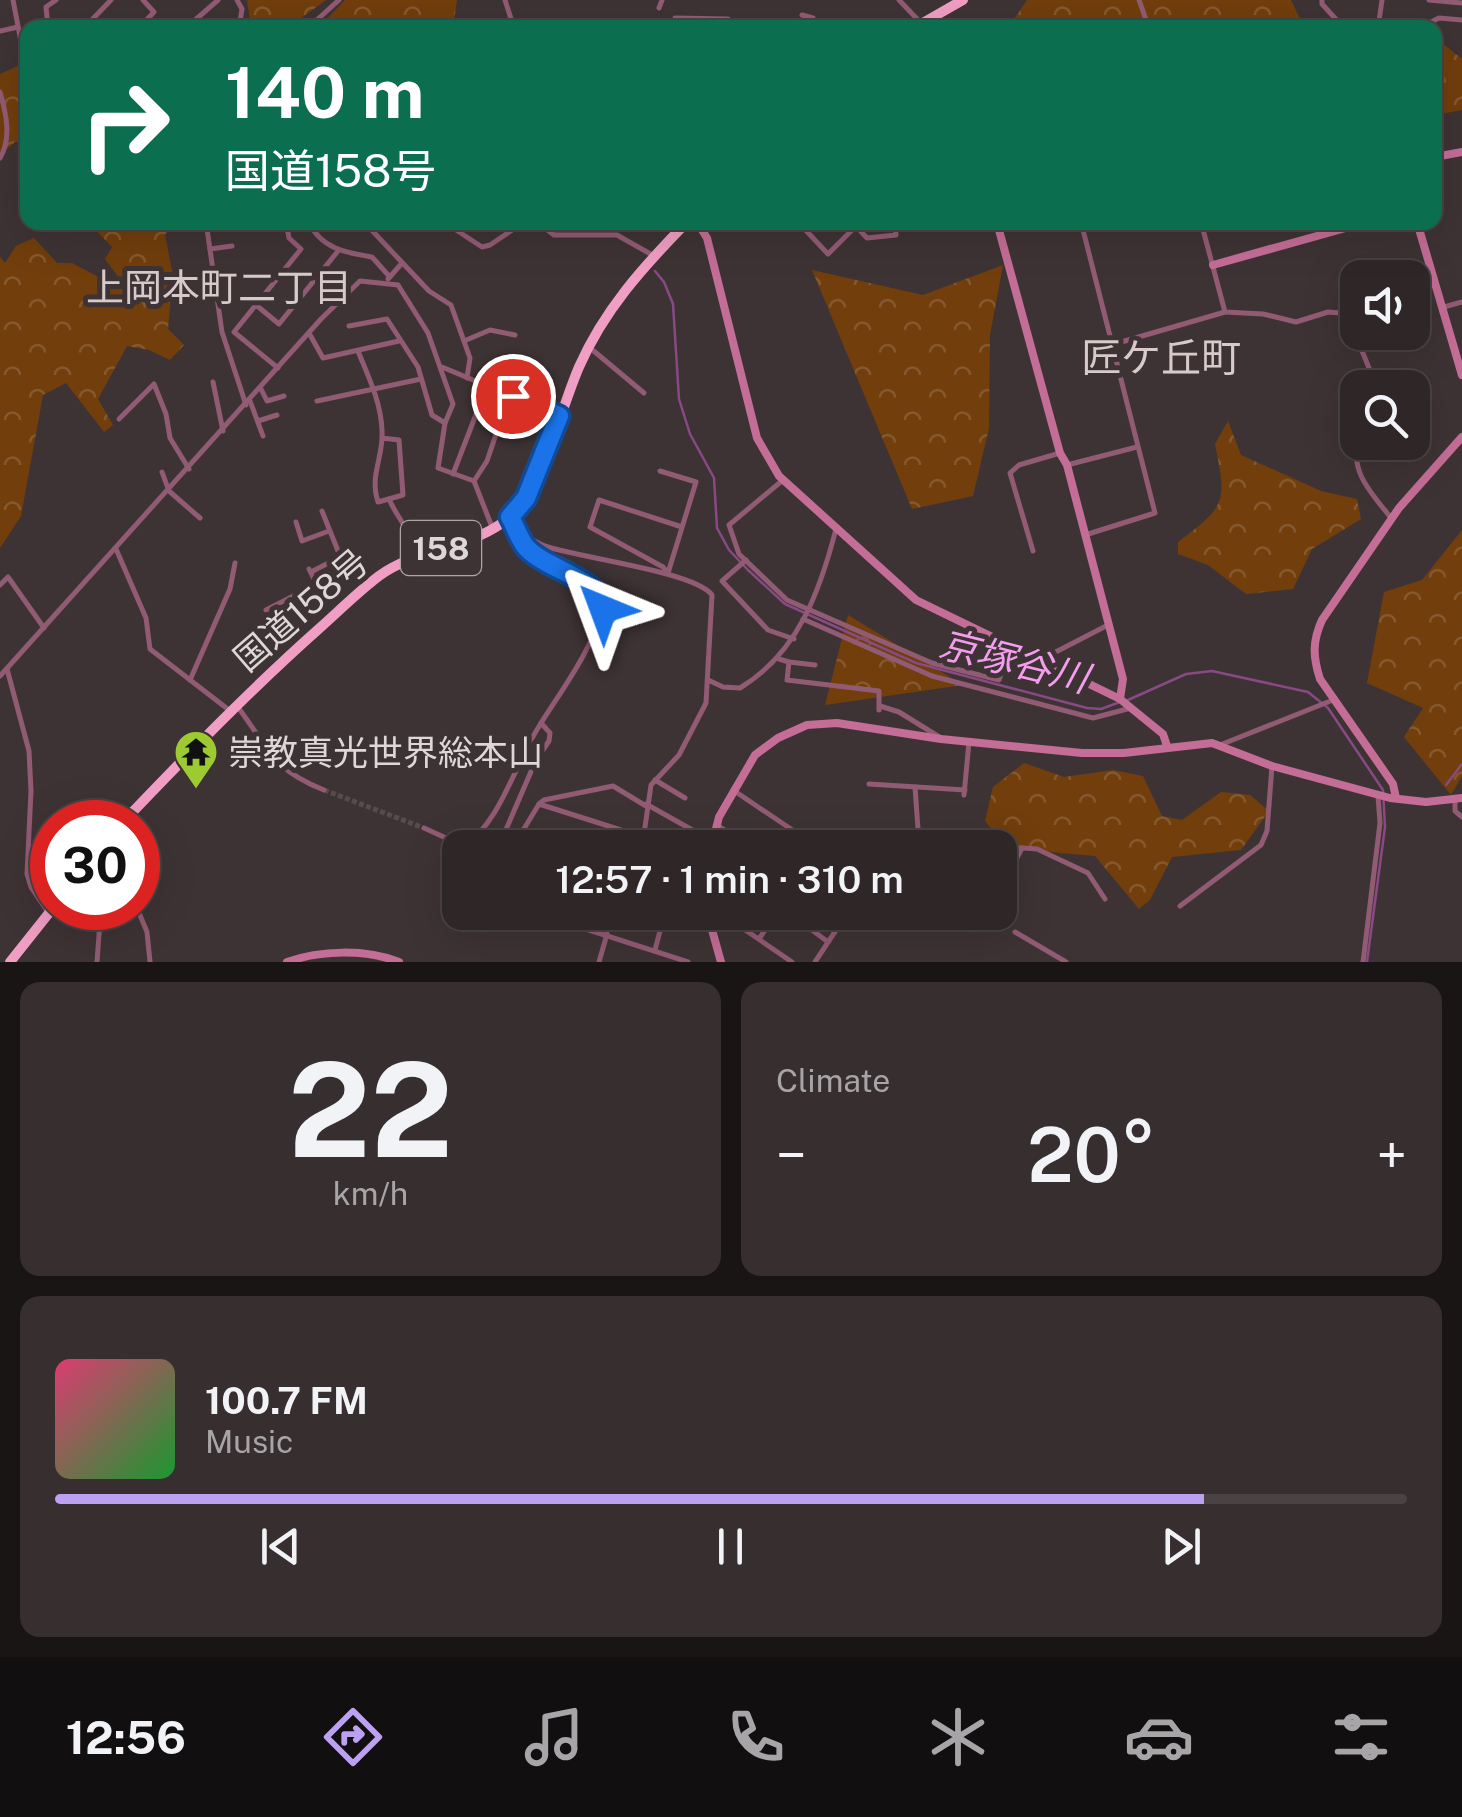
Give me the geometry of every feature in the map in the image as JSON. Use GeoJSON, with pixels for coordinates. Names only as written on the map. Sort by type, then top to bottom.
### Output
{"type":"FeatureCollection","features":[{"type":"Feature","properties":{"kind":"highway"},"geometry":{"type":"LineString","coordinates":[[926,20],[963,0]]}},
{"type":"Feature","properties":{"kind":"highway","name":"国道158号"},"geometry":{"type":"LineString","coordinates":[[144,800],[232,707],[366,586],[388,570],[493,529],[510,517],[526,498],[589,347],[619,296],[678,230]]}},
{"type":"Feature","properties":{"kind":"highway"},"geometry":{"type":"LineString","coordinates":[[10,962],[35,930]]}},
{"type":"Feature","properties":{"kind":"street"},"geometry":{"type":"LineString","coordinates":[[13,0],[20,38]]}},
{"type":"Feature","properties":{"kind":"street"},"geometry":{"type":"LineString","coordinates":[[46,3],[56,0]]}},
{"type":"Feature","properties":{"kind":"street"},"geometry":{"type":"LineString","coordinates":[[92,20],[111,0]]}},
{"type":"Feature","properties":{"kind":"street"},"geometry":{"type":"LineString","coordinates":[[142,0],[154,12],[146,20]]}},
{"type":"Feature","properties":{"kind":"street"},"geometry":{"type":"LineString","coordinates":[[195,20],[218,0]]}},
{"type":"Feature","properties":{"kind":"street"},"geometry":{"type":"LineString","coordinates":[[317,20],[339,0]]}},
{"type":"Feature","properties":{"kind":"street"},"geometry":{"type":"LineString","coordinates":[[1322,0],[1337,20]]}},
{"type":"Feature","properties":{"kind":"street"},"geometry":{"type":"LineString","coordinates":[[1429,0],[1462,3]]}},
{"type":"Feature","properties":{"kind":"street"},"geometry":{"type":"LineString","coordinates":[[802,14],[812,20]]}},
{"type":"Feature","properties":{"kind":"street"},"geometry":{"type":"LineString","coordinates":[[675,18],[728,20]]}},
{"type":"Feature","properties":{"kind":"street"},"geometry":{"type":"LineString","coordinates":[[1435,20],[1462,20]]}},
{"type":"Feature","properties":{"kind":"street"},"geometry":{"type":"LineString","coordinates":[[0,31],[18,28]]}},
{"type":"Feature","properties":{"kind":"street"},"geometry":{"type":"LineString","coordinates":[[0,92],[7,121],[4,154],[0,158]]}},
{"type":"Feature","properties":{"kind":"street"},"geometry":{"type":"LineString","coordinates":[[207,230],[222,332],[263,436]]}},
{"type":"Feature","properties":{"kind":"street"},"geometry":{"type":"LineString","coordinates":[[278,368],[234,332],[300,249],[291,241],[287,230]]}},
{"type":"Feature","properties":{"kind":"street"},"geometry":{"type":"LineString","coordinates":[[313,230],[338,251],[372,257],[388,279],[403,289],[420,317],[454,404],[446,423],[438,468],[474,481],[493,529]]}},
{"type":"Feature","properties":{"kind":"street"},"geometry":{"type":"LineString","coordinates":[[371,230],[429,291],[451,306],[470,358],[467,378]]}},
{"type":"Feature","properties":{"kind":"street"},"geometry":{"type":"LineString","coordinates":[[456,230],[482,247],[490,246],[513,230]]}},
{"type":"Feature","properties":{"kind":"street"},"geometry":{"type":"LineString","coordinates":[[547,230],[554,235],[617,235],[654,256]]}},
{"type":"Feature","properties":{"kind":"street"},"geometry":{"type":"LineString","coordinates":[[702,230],[756,438],[783,480],[916,600],[1123,701],[1163,734],[1167,746]]}},
{"type":"Feature","properties":{"kind":"street"},"geometry":{"type":"LineString","coordinates":[[806,230],[828,254],[849,230]]}},
{"type":"Feature","properties":{"kind":"street"},"geometry":{"type":"LineString","coordinates":[[860,230],[868,238],[896,236],[896,230]]}},
{"type":"Feature","properties":{"kind":"street"},"geometry":{"type":"LineString","coordinates":[[999,230],[1060,453],[1067,465],[1123,679],[1123,701]]}},
{"type":"Feature","properties":{"kind":"street"},"geometry":{"type":"LineString","coordinates":[[1084,230],[1155,514],[1085,535]]}},
{"type":"Feature","properties":{"kind":"street"},"geometry":{"type":"LineString","coordinates":[[1203,230],[1226,312]]}},
{"type":"Feature","properties":{"kind":"street"},"geometry":{"type":"LineString","coordinates":[[1213,265],[1338,230]]}},
{"type":"Feature","properties":{"kind":"street"},"geometry":{"type":"LineString","coordinates":[[1420,230],[1462,375]]}},
{"type":"Feature","properties":{"kind":"street"},"geometry":{"type":"LineString","coordinates":[[210,250],[232,246]]}},
{"type":"Feature","properties":{"kind":"street"},"geometry":{"type":"LineString","coordinates":[[256,305],[279,324],[338,251]]}},
{"type":"Feature","properties":{"kind":"street"},"geometry":{"type":"LineString","coordinates":[[0,676],[355,283],[388,279],[402,263]]}},
{"type":"Feature","properties":{"kind":"street"},"geometry":{"type":"LineString","coordinates":[[1444,307],[1462,302]]}},
{"type":"Feature","properties":{"kind":"street"},"geometry":{"type":"LineString","coordinates":[[1110,344],[1226,312],[1263,314],[1296,322],[1328,312],[1341,313],[1349,320],[1369,370]]}},
{"type":"Feature","properties":{"kind":"street"},"geometry":{"type":"LineString","coordinates":[[349,326],[387,319],[418,367],[432,415],[446,423]]}},
{"type":"Feature","properties":{"kind":"street"},"geometry":{"type":"LineString","coordinates":[[464,341],[490,330],[516,335]]}},
{"type":"Feature","properties":{"kind":"street"},"geometry":{"type":"LineString","coordinates":[[309,333],[323,358],[400,340]]}},
{"type":"Feature","properties":{"kind":"street"},"geometry":{"type":"LineString","coordinates":[[589,347],[644,393]]}},
{"type":"Feature","properties":{"kind":"street"},"geometry":{"type":"LineString","coordinates":[[358,351],[373,390],[382,438],[373,487],[378,502],[403,494],[398,440],[382,438]]}},
{"type":"Feature","properties":{"kind":"street"},"geometry":{"type":"LineString","coordinates":[[442,368],[559,416]]}},
{"type":"Feature","properties":{"kind":"street"},"geometry":{"type":"LineString","coordinates":[[317,401],[421,379]]}},
{"type":"Feature","properties":{"kind":"street"},"geometry":{"type":"LineString","coordinates":[[213,382],[223,431]]}},
{"type":"Feature","properties":{"kind":"street"},"geometry":{"type":"LineString","coordinates":[[119,419],[154,384],[170,438],[189,468]]}},
{"type":"Feature","properties":{"kind":"street"},"geometry":{"type":"LineString","coordinates":[[453,474],[487,386]]}},
{"type":"Feature","properties":{"kind":"street"},"geometry":{"type":"LineString","coordinates":[[261,389],[267,400],[284,396]]}},
{"type":"Feature","properties":{"kind":"street"},"geometry":{"type":"LineString","coordinates":[[474,481],[487,461],[509,396]]}},
{"type":"Feature","properties":{"kind":"street"},"geometry":{"type":"LineString","coordinates":[[258,421],[277,415]]}},
{"type":"Feature","properties":{"kind":"street"},"geometry":{"type":"LineString","coordinates":[[1363,962],[1380,822],[1393,784],[1320,679],[1314,660],[1315,635],[1392,519],[1462,438]]}},
{"type":"Feature","properties":{"kind":"street"},"geometry":{"type":"LineString","coordinates":[[1067,465],[1138,447]]}},
{"type":"Feature","properties":{"kind":"street"},"geometry":{"type":"LineString","coordinates":[[1033,551],[1010,474],[1019,465],[1060,453]]}},
{"type":"Feature","properties":{"kind":"street"},"geometry":{"type":"LineString","coordinates":[[1356,460],[1367,488],[1392,519]]}},
{"type":"Feature","properties":{"kind":"street"},"geometry":{"type":"LineString","coordinates":[[660,471],[696,482],[668,573]]}},
{"type":"Feature","properties":{"kind":"street"},"geometry":{"type":"LineString","coordinates":[[162,472],[169,491],[200,518]]}},
{"type":"Feature","properties":{"kind":"street"},"geometry":{"type":"LineString","coordinates":[[783,480],[729,525],[738,554],[805,614],[932,676],[1093,718],[1123,701]]}},
{"type":"Feature","properties":{"kind":"street"},"geometry":{"type":"LineString","coordinates":[[389,499],[398,521],[414,538],[418,556]]}},
{"type":"Feature","properties":{"kind":"street"},"geometry":{"type":"LineString","coordinates":[[668,573],[590,527],[599,500],[682,527]]}},
{"type":"Feature","properties":{"kind":"street"},"geometry":{"type":"LineString","coordinates":[[322,511],[340,557],[366,586]]}},
{"type":"Feature","properties":{"kind":"street"},"geometry":{"type":"LineString","coordinates":[[479,830],[493,815],[580,661],[604,604],[596,590],[533,552],[510,517]]}},
{"type":"Feature","properties":{"kind":"street"},"geometry":{"type":"LineString","coordinates":[[296,522],[302,541],[329,531]]}},
{"type":"Feature","properties":{"kind":"street"},"geometry":{"type":"LineString","coordinates":[[708,680],[740,688],[779,659],[794,638],[823,579],[836,529]]}},
{"type":"Feature","properties":{"kind":"street"},"geometry":{"type":"LineString","coordinates":[[520,534],[543,546],[668,573],[705,587],[712,595],[708,680],[700,718],[679,755],[655,780],[643,830]]}},
{"type":"Feature","properties":{"kind":"street"},"geometry":{"type":"LineString","coordinates":[[116,549],[146,618],[150,649],[232,707],[272,758],[292,776],[324,790]]}},
{"type":"Feature","properties":{"kind":"street"},"geometry":{"type":"LineString","coordinates":[[266,610],[318,588],[310,571],[340,557]]}},
{"type":"Feature","properties":{"kind":"street"},"geometry":{"type":"LineString","coordinates":[[746,560],[722,581],[768,630],[794,638]]}},
{"type":"Feature","properties":{"kind":"street"},"geometry":{"type":"LineString","coordinates":[[190,680],[230,589],[235,563]]}},
{"type":"Feature","properties":{"kind":"street"},"geometry":{"type":"LineString","coordinates":[[0,585],[8,577],[44,628]]}},
{"type":"Feature","properties":{"kind":"street"},"geometry":{"type":"LineString","coordinates":[[805,614],[932,663],[999,680],[1010,647]]}},
{"type":"Feature","properties":{"kind":"street"},"geometry":{"type":"LineString","coordinates":[[1043,663],[1046,657],[1108,625]]}},
{"type":"Feature","properties":{"kind":"street"},"geometry":{"type":"LineString","coordinates":[[779,659],[815,665]]}},
{"type":"Feature","properties":{"kind":"street"},"geometry":{"type":"LineString","coordinates":[[789,662],[787,680],[879,691],[879,708],[899,712],[943,740]]}},
{"type":"Feature","properties":{"kind":"street"},"geometry":{"type":"LineString","coordinates":[[7,669],[29,751],[31,800]]}},
{"type":"Feature","properties":{"kind":"street"},"geometry":{"type":"LineString","coordinates":[[1218,746],[1334,700]]}},
{"type":"Feature","properties":{"kind":"street"},"geometry":{"type":"LineString","coordinates":[[506,830],[536,760],[549,741],[550,733],[542,723]]}},
{"type":"Feature","properties":{"kind":"street"},"geometry":{"type":"LineString","coordinates":[[715,830],[733,790],[755,756],[778,738],[808,726],[837,724],[1082,754],[1218,746],[1272,766],[1387,796],[1426,802],[1458,798],[1455,811],[1462,818]]}},
{"type":"Feature","properties":{"kind":"street"},"geometry":{"type":"LineString","coordinates":[[869,784],[965,792],[969,742]]}},
{"type":"Feature","properties":{"kind":"street"},"geometry":{"type":"LineString","coordinates":[[256,764],[272,758]]}},
{"type":"Feature","properties":{"kind":"street"},"geometry":{"type":"LineString","coordinates":[[1180,906],[1261,845],[1267,831],[1272,766]]}},
{"type":"Feature","properties":{"kind":"street"},"geometry":{"type":"LineString","coordinates":[[655,780],[685,798]]}},
{"type":"Feature","properties":{"kind":"street"},"geometry":{"type":"LineString","coordinates":[[523,830],[544,800],[612,786],[688,830]]}},
{"type":"Feature","properties":{"kind":"street"},"geometry":{"type":"LineString","coordinates":[[914,787],[918,830]]}},
{"type":"Feature","properties":{"kind":"street"},"geometry":{"type":"LineString","coordinates":[[733,790],[792,830]]}},
{"type":"Feature","properties":{"kind":"street"},"geometry":{"type":"LineString","coordinates":[[539,804],[620,830]]}},
{"type":"Feature","properties":{"kind":"street"},"geometry":{"type":"LineString","coordinates":[[30,824],[27,874],[30,884]]}},
{"type":"Feature","properties":{"kind":"street"},"geometry":{"type":"LineString","coordinates":[[716,824],[725,830]]}},
{"type":"Feature","properties":{"kind":"street"},"geometry":{"type":"LineString","coordinates":[[424,828],[442,836]]}},
{"type":"Feature","properties":{"kind":"street"},"geometry":{"type":"LineString","coordinates":[[1017,848],[1037,849],[1088,873],[1105,899]]}},
{"type":"Feature","properties":{"kind":"street"},"geometry":{"type":"LineString","coordinates":[[1017,858],[1022,848]]}},
{"type":"Feature","properties":{"kind":"street"},"geometry":{"type":"LineString","coordinates":[[97,962],[99,930]]}},
{"type":"Feature","properties":{"kind":"street"},"geometry":{"type":"LineString","coordinates":[[146,930],[150,962]]}},
{"type":"Feature","properties":{"kind":"street"},"geometry":{"type":"LineString","coordinates":[[590,930],[687,962]]}},
{"type":"Feature","properties":{"kind":"street"},"geometry":{"type":"LineString","coordinates":[[654,950],[660,930]]}},
{"type":"Feature","properties":{"kind":"street"},"geometry":{"type":"LineString","coordinates":[[713,930],[721,962]]}},
{"type":"Feature","properties":{"kind":"street"},"geometry":{"type":"LineString","coordinates":[[745,930],[792,962]]}},
{"type":"Feature","properties":{"kind":"street"},"geometry":{"type":"LineString","coordinates":[[758,939],[764,930]]}},
{"type":"Feature","properties":{"kind":"street"},"geometry":{"type":"LineString","coordinates":[[812,930],[828,942]]}},
{"type":"Feature","properties":{"kind":"street"},"geometry":{"type":"LineString","coordinates":[[815,962],[836,930]]}},
{"type":"Feature","properties":{"kind":"street"},"geometry":{"type":"LineString","coordinates":[[1015,932],[1066,962]]}},
{"type":"Feature","properties":{"kind":"street"},"geometry":{"type":"LineString","coordinates":[[599,962],[607,934]]}},
{"type":"Feature","properties":{"kind":"street"},"geometry":{"type":"LineString","coordinates":[[286,962],[336,953],[399,962]]}},
{"type":"Feature","properties":{"kind":"street"},"geometry":{"type":"LineString","coordinates":[[367,958],[383,962]]}},
{"type":"Feature","properties":{"kind":"green space"},"geometry":{"type":"Polygon","coordinates":[[[247,0],[326,0],[299,20],[250,20],[247,0]]]}},
{"type":"Feature","properties":{"kind":"green space"},"geometry":{"type":"Polygon","coordinates":[[[345,0],[457,0],[454,20],[326,20],[345,0]]]}},
{"type":"Feature","properties":{"kind":"green space"},"geometry":{"type":"Polygon","coordinates":[[[1027,0],[1291,0],[1301,20],[1013,20],[1027,0]]]}},
{"type":"Feature","properties":{"kind":"green space"},"geometry":{"type":"Polygon","coordinates":[[[1442,43],[1462,59],[1462,110],[1442,114],[1442,43]]]}},
{"type":"Feature","properties":{"kind":"green space"},"geometry":{"type":"Polygon","coordinates":[[[20,65],[20,142],[0,155],[0,74],[20,65]]]}},
{"type":"Feature","properties":{"kind":"green space"},"geometry":{"type":"Polygon","coordinates":[[[96,230],[168,230],[165,235],[173,275],[168,329],[184,345],[170,360],[149,350],[127,346],[98,399],[113,425],[104,432],[66,383],[43,395],[21,516],[0,548],[0,257],[5,263],[16,246],[34,238],[57,263],[72,263],[131,294],[105,259],[112,247],[96,230]]]}},
{"type":"Feature","properties":{"kind":"green space"},"geometry":{"type":"Polygon","coordinates":[[[1003,265],[990,335],[989,428],[973,496],[912,509],[812,270],[923,295],[1003,265]]]}},
{"type":"Feature","properties":{"kind":"green space"},"geometry":{"type":"Polygon","coordinates":[[[1228,421],[1241,455],[1321,491],[1357,499],[1361,519],[1312,549],[1293,589],[1246,594],[1208,565],[1178,554],[1178,542],[1206,520],[1219,502],[1221,479],[1215,444],[1228,421]]]}},
{"type":"Feature","properties":{"kind":"green space"},"geometry":{"type":"Polygon","coordinates":[[[1462,530],[1462,776],[1451,795],[1404,737],[1423,708],[1367,683],[1384,592],[1422,580],[1462,530]]]}},
{"type":"Feature","properties":{"kind":"green space"},"geometry":{"type":"Polygon","coordinates":[[[848,615],[963,685],[825,705],[848,615]]]}},
{"type":"Feature","properties":{"kind":"green space"},"geometry":{"type":"Polygon","coordinates":[[[1024,763],[1064,777],[1113,770],[1143,776],[1162,816],[1182,820],[1221,792],[1250,795],[1269,811],[1241,850],[1172,857],[1150,900],[1139,909],[1095,856],[1020,845],[1017,830],[993,830],[985,821],[993,787],[1024,763]]]}},
{"type":"Feature","properties":{"kind":"waterway","name":"京塚谷川"},"geometry":{"type":"LineString","coordinates":[[655,271],[673,304],[679,399],[690,434],[714,478],[717,528],[729,550],[748,570],[785,604],[916,663],[1087,708],[1101,709],[1120,702]]}},
{"type":"Feature","properties":{"kind":"waterway","name":"京塚谷川"},"geometry":{"type":"LineString","coordinates":[[1128,700],[1186,674],[1212,671],[1308,692],[1328,708],[1383,790],[1385,827],[1367,962]]}},
{"type":"Feature","properties":{"kind":"waterway"},"geometry":{"type":"LineString","coordinates":[[1446,785],[1462,764]]}},
{"type":"Feature","properties":{"kind":"tunnel"},"geometry":{"type":"LineString","coordinates":[[324,790],[424,828]]}},
{"type":"Feature","properties":{"kind":"place","name":"崇教真光世界総本山"},"geometry":{"type":"Point","coordinates":[196,790]}},
{"type":"Feature","properties":{"kind":"district","name":"上岡本町二丁目"},"geometry":{"type":"Point","coordinates":[219,287]}},
{"type":"Feature","properties":{"kind":"district","name":"匠ケ丘町"},"geometry":{"type":"Point","coordinates":[1161,357]}},
{"type":"Feature","properties":{"kind":"route"},"geometry":{"type":"LineString","coordinates":[[513,396],[559,416],[526,498],[510,517],[526,547],[600,593],[603,609]]}}]}
